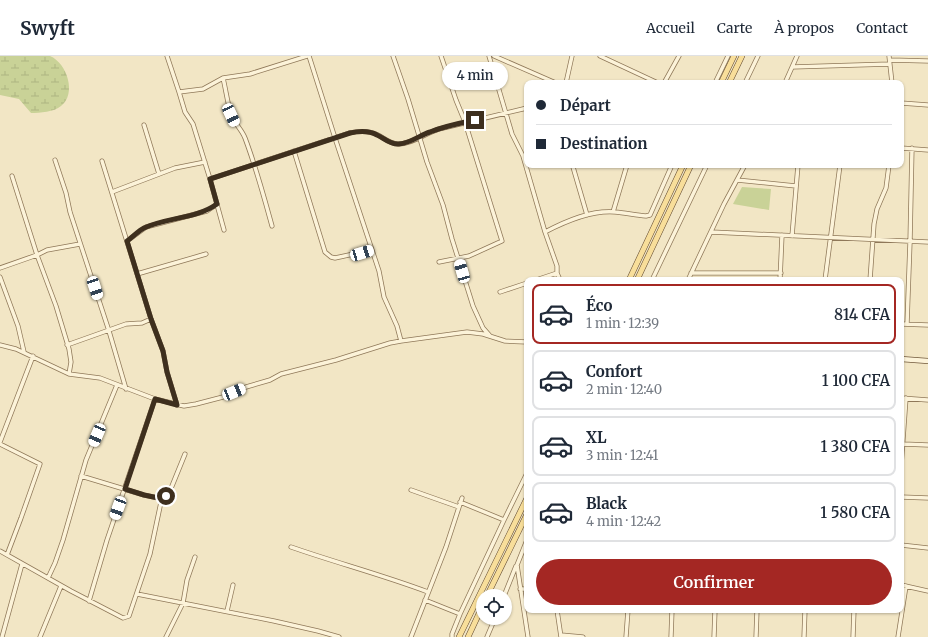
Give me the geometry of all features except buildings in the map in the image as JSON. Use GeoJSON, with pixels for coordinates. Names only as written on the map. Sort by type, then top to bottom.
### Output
{"type":"FeatureCollection","features":[{"type":"Feature","properties":{"kind":"main road"},"geometry":{"type":"LineString","coordinates":[[722,80],[734,56]]}},
{"type":"Feature","properties":{"kind":"main road"},"geometry":{"type":"LineString","coordinates":[[730,80],[742,56]]}},
{"type":"Feature","properties":{"kind":"main road"},"geometry":{"type":"LineString","coordinates":[[630,277],[682,168]]}},
{"type":"Feature","properties":{"kind":"main road"},"geometry":{"type":"LineString","coordinates":[[637,277],[690,168]]}},
{"type":"Feature","properties":{"kind":"main road"},"geometry":{"type":"LineString","coordinates":[[458,637],[524,504]]}},
{"type":"Feature","properties":{"kind":"main road"},"geometry":{"type":"LineString","coordinates":[[490,589],[524,520]]}},
{"type":"Feature","properties":{"kind":"main road"},"geometry":{"type":"LineString","coordinates":[[468,637],[476,620]]}},
{"type":"Feature","properties":{"kind":"street"},"geometry":{"type":"LineString","coordinates":[[167,56],[185,112],[193,124],[224,230]]}},
{"type":"Feature","properties":{"kind":"street"},"geometry":{"type":"LineString","coordinates":[[179,92],[203,89],[223,78],[250,74],[308,56],[379,271],[384,297],[397,326],[401,341]]}},
{"type":"Feature","properties":{"kind":"street"},"geometry":{"type":"LineString","coordinates":[[393,56],[427,162],[443,205],[473,306],[483,328],[491,336]]}},
{"type":"Feature","properties":{"kind":"street"},"geometry":{"type":"LineString","coordinates":[[439,262],[459,259],[479,252],[502,241],[465,122],[441,56]]}},
{"type":"Feature","properties":{"kind":"street"},"geometry":{"type":"LineString","coordinates":[[490,56],[512,134],[524,154]]}},
{"type":"Feature","properties":{"kind":"street"},"geometry":{"type":"LineString","coordinates":[[494,56],[549,80]]}},
{"type":"Feature","properties":{"kind":"street"},"geometry":{"type":"LineString","coordinates":[[567,80],[572,56]]}},
{"type":"Feature","properties":{"kind":"street"},"geometry":{"type":"LineString","coordinates":[[600,56],[652,80]]}},
{"type":"Feature","properties":{"kind":"street"},"geometry":{"type":"LineString","coordinates":[[666,80],[679,56]]}},
{"type":"Feature","properties":{"kind":"street"},"geometry":{"type":"LineString","coordinates":[[716,80],[728,56]]}},
{"type":"Feature","properties":{"kind":"street"},"geometry":{"type":"LineString","coordinates":[[747,80],[758,56]]}},
{"type":"Feature","properties":{"kind":"street"},"geometry":{"type":"LineString","coordinates":[[786,80],[797,56]]}},
{"type":"Feature","properties":{"kind":"street"},"geometry":{"type":"LineString","coordinates":[[792,67],[890,60],[928,61]]}},
{"type":"Feature","properties":{"kind":"street"},"geometry":{"type":"LineString","coordinates":[[890,60],[892,80]]}},
{"type":"Feature","properties":{"kind":"street"},"geometry":{"type":"LineString","coordinates":[[223,78],[231,115],[245,136],[272,226]]}},
{"type":"Feature","properties":{"kind":"street"},"geometry":{"type":"LineString","coordinates":[[904,103],[928,105]]}},
{"type":"Feature","properties":{"kind":"street"},"geometry":{"type":"LineString","coordinates":[[210,179],[350,133],[359,131],[368,132],[376,134],[392,143],[398,144],[430,132],[465,122],[524,109]]}},
{"type":"Feature","properties":{"kind":"street"},"geometry":{"type":"LineString","coordinates":[[144,124],[159,174]]}},
{"type":"Feature","properties":{"kind":"street"},"geometry":{"type":"LineString","coordinates":[[904,148],[928,150]]}},
{"type":"Feature","properties":{"kind":"street"},"geometry":{"type":"LineString","coordinates":[[912,148],[907,324],[928,325]]}},
{"type":"Feature","properties":{"kind":"street"},"geometry":{"type":"LineString","coordinates":[[294,151],[325,252],[331,257],[335,258],[372,250]]}},
{"type":"Feature","properties":{"kind":"street"},"geometry":{"type":"LineString","coordinates":[[55,160],[126,389]]}},
{"type":"Feature","properties":{"kind":"street"},"geometry":{"type":"LineString","coordinates":[[102,161],[151,319],[163,351],[167,372],[177,405]]}},
{"type":"Feature","properties":{"kind":"street"},"geometry":{"type":"LineString","coordinates":[[112,192],[174,168],[205,162]]}},
{"type":"Feature","properties":{"kind":"street"},"geometry":{"type":"LineString","coordinates":[[528,168],[545,232],[557,266],[559,277]]}},
{"type":"Feature","properties":{"kind":"street"},"geometry":{"type":"LineString","coordinates":[[574,168],[587,214]]}},
{"type":"Feature","properties":{"kind":"street"},"geometry":{"type":"LineString","coordinates":[[613,212],[626,168]]}},
{"type":"Feature","properties":{"kind":"street"},"geometry":{"type":"LineString","coordinates":[[545,232],[587,214],[613,212],[646,216],[650,215],[671,168]]}},
{"type":"Feature","properties":{"kind":"street"},"geometry":{"type":"LineString","coordinates":[[653,277],[706,168]]}},
{"type":"Feature","properties":{"kind":"street"},"geometry":{"type":"LineString","coordinates":[[689,277],[724,204],[743,168]]}},
{"type":"Feature","properties":{"kind":"street"},"geometry":{"type":"LineString","coordinates":[[792,236],[798,168]]}},
{"type":"Feature","properties":{"kind":"street"},"geometry":{"type":"LineString","coordinates":[[825,277],[840,168]]}},
{"type":"Feature","properties":{"kind":"street"},"geometry":{"type":"LineString","coordinates":[[870,277],[872,239],[877,209],[886,188],[888,168]]}},
{"type":"Feature","properties":{"kind":"street"},"geometry":{"type":"LineString","coordinates":[[12,176],[37,255],[56,306],[71,362],[69,374]]}},
{"type":"Feature","properties":{"kind":"street"},"geometry":{"type":"LineString","coordinates":[[737,180],[796,186]]}},
{"type":"Feature","properties":{"kind":"street"},"geometry":{"type":"LineString","coordinates":[[127,241],[146,227],[207,211],[217,204]]}},
{"type":"Feature","properties":{"kind":"street"},"geometry":{"type":"LineString","coordinates":[[711,232],[928,242]]}},
{"type":"Feature","properties":{"kind":"street"},"geometry":{"type":"LineString","coordinates":[[780,277],[782,235]]}},
{"type":"Feature","properties":{"kind":"street"},"geometry":{"type":"LineString","coordinates":[[0,268],[50,249],[80,244]]}},
{"type":"Feature","properties":{"kind":"street"},"geometry":{"type":"LineString","coordinates":[[137,274],[206,254]]}},
{"type":"Feature","properties":{"kind":"street"},"geometry":{"type":"LineString","coordinates":[[545,277],[557,273]]}},
{"type":"Feature","properties":{"kind":"street"},"geometry":{"type":"LineString","coordinates":[[691,273],[781,273]]}},
{"type":"Feature","properties":{"kind":"street"},"geometry":{"type":"LineString","coordinates":[[0,277],[18,326],[24,352]]}},
{"type":"Feature","properties":{"kind":"street"},"geometry":{"type":"LineString","coordinates":[[500,292],[524,284]]}},
{"type":"Feature","properties":{"kind":"street"},"geometry":{"type":"LineString","coordinates":[[67,345],[126,324],[142,323],[151,319]]}},
{"type":"Feature","properties":{"kind":"street"},"geometry":{"type":"LineString","coordinates":[[0,345],[24,352],[69,374],[100,378],[155,399],[177,405],[189,406],[270,380],[281,374],[401,341],[467,332],[491,336],[505,341],[524,342]]}},
{"type":"Feature","properties":{"kind":"street"},"geometry":{"type":"LineString","coordinates":[[7,555],[40,464],[0,443],[33,356]]}},
{"type":"Feature","properties":{"kind":"street"},"geometry":{"type":"LineString","coordinates":[[904,359],[928,361]]}},
{"type":"Feature","properties":{"kind":"street"},"geometry":{"type":"LineString","coordinates":[[48,578],[61,546],[86,460],[117,385]]}},
{"type":"Feature","properties":{"kind":"street"},"geometry":{"type":"LineString","coordinates":[[904,429],[906,398],[928,400]]}},
{"type":"Feature","properties":{"kind":"street"},"geometry":{"type":"LineString","coordinates":[[89,601],[107,540],[155,399]]}},
{"type":"Feature","properties":{"kind":"street"},"geometry":{"type":"LineString","coordinates":[[904,444],[928,445]]}},
{"type":"Feature","properties":{"kind":"street"},"geometry":{"type":"LineString","coordinates":[[0,551],[89,601],[125,618],[129,616],[150,554],[163,499],[172,486],[185,454]]}},
{"type":"Feature","properties":{"kind":"street"},"geometry":{"type":"LineString","coordinates":[[81,476],[144,495],[163,499]]}},
{"type":"Feature","properties":{"kind":"street"},"geometry":{"type":"LineString","coordinates":[[452,636],[460,614],[524,479]]}},
{"type":"Feature","properties":{"kind":"street"},"geometry":{"type":"LineString","coordinates":[[411,490],[458,507]]}},
{"type":"Feature","properties":{"kind":"street"},"geometry":{"type":"LineString","coordinates":[[904,497],[928,498]]}},
{"type":"Feature","properties":{"kind":"street"},"geometry":{"type":"LineString","coordinates":[[411,637],[446,547],[461,500],[504,520]]}},
{"type":"Feature","properties":{"kind":"street"},"geometry":{"type":"LineString","coordinates":[[904,545],[928,548]]}},
{"type":"Feature","properties":{"kind":"street"},"geometry":{"type":"LineString","coordinates":[[291,547],[322,558],[378,574],[428,592]]}},
{"type":"Feature","properties":{"kind":"street"},"geometry":{"type":"LineString","coordinates":[[507,589],[524,547]]}},
{"type":"Feature","properties":{"kind":"street"},"geometry":{"type":"LineString","coordinates":[[166,637],[183,603],[187,580],[195,557]]}},
{"type":"Feature","properties":{"kind":"street"},"geometry":{"type":"LineString","coordinates":[[2,637],[22,564]]}},
{"type":"Feature","properties":{"kind":"street"},"geometry":{"type":"LineString","coordinates":[[516,564],[528,637]]}},
{"type":"Feature","properties":{"kind":"street"},"geometry":{"type":"LineString","coordinates":[[226,611],[234,585]]}},
{"type":"Feature","properties":{"kind":"street"},"geometry":{"type":"LineString","coordinates":[[40,637],[61,586]]}},
{"type":"Feature","properties":{"kind":"street"},"geometry":{"type":"LineString","coordinates":[[904,599],[906,586],[928,591]]}},
{"type":"Feature","properties":{"kind":"street"},"geometry":{"type":"LineString","coordinates":[[137,594],[226,611],[339,637]]}},
{"type":"Feature","properties":{"kind":"street"},"geometry":{"type":"LineString","coordinates":[[425,600],[460,614]]}},
{"type":"Feature","properties":{"kind":"street"},"geometry":{"type":"LineString","coordinates":[[557,613],[561,636],[583,637]]}},
{"type":"Feature","properties":{"kind":"street"},"geometry":{"type":"LineString","coordinates":[[626,637],[628,613]]}},
{"type":"Feature","properties":{"kind":"street"},"geometry":{"type":"LineString","coordinates":[[671,637],[672,613]]}},
{"type":"Feature","properties":{"kind":"street"},"geometry":{"type":"LineString","coordinates":[[714,637],[715,613]]}},
{"type":"Feature","properties":{"kind":"street"},"geometry":{"type":"LineString","coordinates":[[756,613],[756,637]]}},
{"type":"Feature","properties":{"kind":"street"},"geometry":{"type":"LineString","coordinates":[[804,637],[805,613]]}},
{"type":"Feature","properties":{"kind":"street"},"geometry":{"type":"LineString","coordinates":[[853,637],[854,613]]}},
{"type":"Feature","properties":{"kind":"street"},"geometry":{"type":"LineString","coordinates":[[898,637],[902,613]]}},
{"type":"Feature","properties":{"kind":"street"},"geometry":{"type":"LineString","coordinates":[[487,637],[492,625]]}},
{"type":"Feature","properties":{"kind":"green space"},"geometry":{"type":"Polygon","coordinates":[[[0,56],[50,56],[56,60],[61,65],[68,79],[69,87],[66,101],[55,110],[31,113],[19,99],[0,95],[0,56]]]}},
{"type":"Feature","properties":{"kind":"green space"},"geometry":{"type":"Polygon","coordinates":[[[742,187],[771,189],[769,210],[733,204],[742,187]]]}},
{"type":"Feature","properties":{"kind":"route"},"geometry":{"type":"LineString","coordinates":[[166,496],[163,499],[125,489],[155,399],[177,405],[167,372],[163,351],[156,335],[127,241],[146,227],[211,209],[217,204],[210,179],[234,170],[359,131],[376,134],[392,143],[398,144],[415,139],[430,132],[475,120]]}}]}
